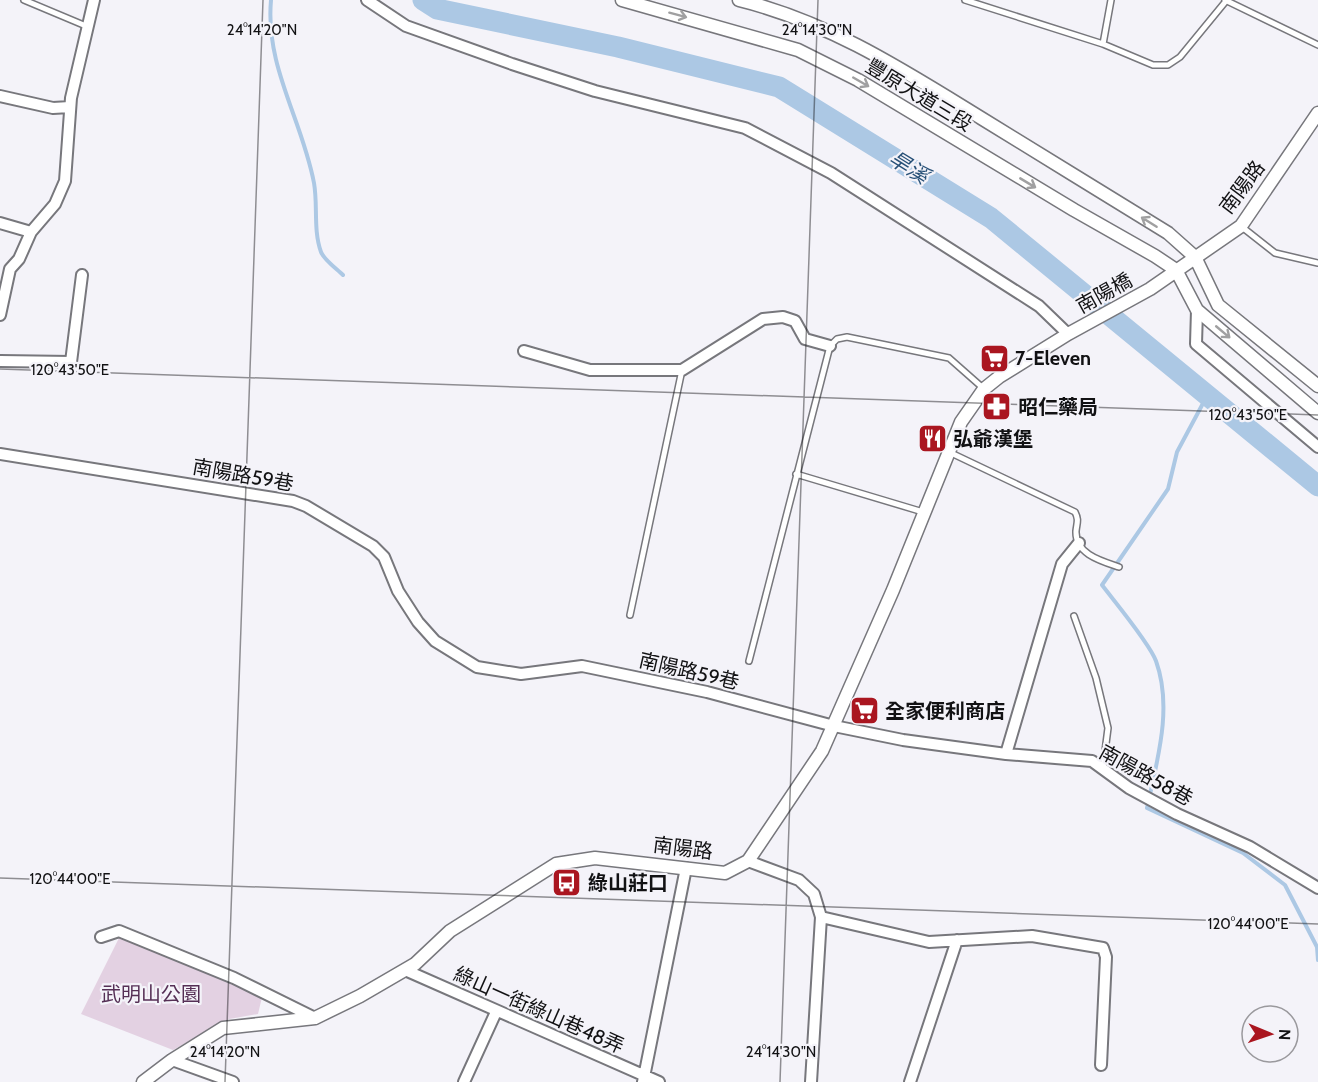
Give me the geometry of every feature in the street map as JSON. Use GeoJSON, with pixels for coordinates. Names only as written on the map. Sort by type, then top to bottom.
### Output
{"type":"FeatureCollection","features":[{"type":"Feature","properties":{"kind":"street"},"geometry":{"type":"LineString","coordinates":[[0,315],[10,269],[19,259],[31,232],[55,204],[65,181],[70,108],[86,26],[94,0]]}},
{"type":"Feature","properties":{"kind":"street"},"geometry":{"type":"LineString","coordinates":[[367,0],[406,26],[512,64],[594,91],[745,128],[831,173],[1039,306],[1072,332],[999,376],[984,389],[961,422],[893,590],[834,726],[806,780],[748,861],[799,880],[814,894],[821,917],[811,1082]]}},
{"type":"Feature","properties":{"kind":"street","name":"豐原大道三段"},"geometry":{"type":"LineString","coordinates":[[622,0],[798,50],[858,80],[1176,270]]}},
{"type":"Feature","properties":{"kind":"street","name":"豐原大道三段"},"geometry":{"type":"LineString","coordinates":[[739,0],[773,9],[823,27],[880,56],[1168,233],[1196,257]]}},
{"type":"Feature","properties":{"kind":"street"},"geometry":{"type":"LineString","coordinates":[[0,96],[52,108],[70,108]]}},
{"type":"Feature","properties":{"kind":"street","name":"南陽路"},"geometry":{"type":"LineString","coordinates":[[1150,289],[1241,226],[1318,113]]}},
{"type":"Feature","properties":{"kind":"street"},"geometry":{"type":"LineString","coordinates":[[0,223],[31,232]]}},
{"type":"Feature","properties":{"kind":"street"},"geometry":{"type":"LineString","coordinates":[[1196,257],[1218,305],[1318,386]]}},
{"type":"Feature","properties":{"kind":"street"},"geometry":{"type":"LineString","coordinates":[[1176,270],[1197,310],[1318,413]]}},
{"type":"Feature","properties":{"kind":"street"},"geometry":{"type":"LineString","coordinates":[[0,361],[71,362],[82,275]]}},
{"type":"Feature","properties":{"kind":"street","name":"南陽橋"},"geometry":{"type":"LineString","coordinates":[[1072,332],[1150,289]]}},
{"type":"Feature","properties":{"kind":"street"},"geometry":{"type":"LineString","coordinates":[[1197,310],[1196,344],[1318,447]]}},
{"type":"Feature","properties":{"kind":"street"},"geometry":{"type":"LineString","coordinates":[[525,351],[590,370],[682,370],[763,319],[783,317],[795,321],[805,339],[830,346]]}},
{"type":"Feature","properties":{"kind":"street","name":"南陽路59巷"},"geometry":{"type":"LineString","coordinates":[[0,453],[293,501],[306,506],[373,546],[384,557],[398,591],[418,622],[435,641],[477,667],[521,674],[582,666],[707,692],[834,726]]}},
{"type":"Feature","properties":{"kind":"street"},"geometry":{"type":"LineString","coordinates":[[1006,754],[1062,564],[1078,543]]}},
{"type":"Feature","properties":{"kind":"street","name":"南陽路58巷"},"geometry":{"type":"LineString","coordinates":[[834,726],[903,740],[1006,754],[1092,761],[1129,788],[1177,814],[1250,847],[1318,888]]}},
{"type":"Feature","properties":{"kind":"street","name":"南陽路"},"geometry":{"type":"LineString","coordinates":[[142,1082],[172,1059],[223,1029],[315,1018],[360,996],[405,970],[450,931],[555,864],[595,858],[725,873],[748,861]]}},
{"type":"Feature","properties":{"kind":"street"},"geometry":{"type":"LineString","coordinates":[[643,1079],[686,868]]}},
{"type":"Feature","properties":{"kind":"street"},"geometry":{"type":"LineString","coordinates":[[821,917],[928,942],[1032,936],[1103,948],[1106,957],[1101,1065]]}},
{"type":"Feature","properties":{"kind":"street"},"geometry":{"type":"LineString","coordinates":[[101,937],[119,930],[234,978],[315,1018]]}},
{"type":"Feature","properties":{"kind":"street"},"geometry":{"type":"LineString","coordinates":[[910,1082],[957,940]]}},
{"type":"Feature","properties":{"kind":"street","name":"綠山一街綠山巷48弄"},"geometry":{"type":"LineString","coordinates":[[405,970],[643,1079],[659,1082]]}},
{"type":"Feature","properties":{"kind":"street"},"geometry":{"type":"LineString","coordinates":[[464,1082],[496,1012]]}},
{"type":"Feature","properties":{"kind":"street"},"geometry":{"type":"LineString","coordinates":[[172,1059],[233,1082]]}},
{"type":"Feature","properties":{"kind":"lane"},"geometry":{"type":"LineString","coordinates":[[24,0],[86,26]]}},
{"type":"Feature","properties":{"kind":"lane"},"geometry":{"type":"LineString","coordinates":[[965,0],[1102,44],[1153,65],[1168,65],[1180,57],[1225,1],[1318,45]]}},
{"type":"Feature","properties":{"kind":"lane"},"geometry":{"type":"LineString","coordinates":[[1102,44],[1112,0]]}},
{"type":"Feature","properties":{"kind":"lane"},"geometry":{"type":"LineString","coordinates":[[1241,226],[1275,254],[1318,263]]}},
{"type":"Feature","properties":{"kind":"lane"},"geometry":{"type":"LineString","coordinates":[[749,661],[830,346],[837,339],[847,337],[948,358],[984,389]]}},
{"type":"Feature","properties":{"kind":"lane"},"geometry":{"type":"LineString","coordinates":[[630,615],[682,370]]}},
{"type":"Feature","properties":{"kind":"lane"},"geometry":{"type":"LineString","coordinates":[[949,452],[1075,512],[1079,519],[1076,531],[1078,543],[1098,560],[1119,567]]}},
{"type":"Feature","properties":{"kind":"lane"},"geometry":{"type":"LineString","coordinates":[[796,474],[923,512]]}},
{"type":"Feature","properties":{"kind":"lane"},"geometry":{"type":"LineString","coordinates":[[1074,616],[1096,678],[1108,728],[1103,767]]}},
{"type":"Feature","properties":{"kind":"green space","name":"武明山公園"},"geometry":{"type":"Polygon","coordinates":[[[121,934],[263,993],[258,1014],[229,1019],[173,1050],[81,1014],[121,934]]]}},
{"type":"Feature","properties":{"kind":"waterway"},"geometry":{"type":"LineString","coordinates":[[271,0],[271,24],[279,70],[314,183],[316,226],[321,252],[343,275]]}},
{"type":"Feature","properties":{"kind":"waterway","name":"旱溪"},"geometry":{"type":"LineString","coordinates":[[423,0],[437,9],[618,47],[779,87],[991,218],[1318,486]]}},
{"type":"Feature","properties":{"kind":"waterway"},"geometry":{"type":"LineString","coordinates":[[1208,394],[1177,452],[1168,489],[1102,585],[1147,644],[1156,661],[1161,679],[1162,734],[1147,808],[1243,853],[1285,885],[1317,947],[1318,960]]}},
{"type":"Feature","properties":{"kind":"place","name":"7-Eleven"},"geometry":{"type":"Point","coordinates":[994,358]}},
{"type":"Feature","properties":{"kind":"place","name":"昭仁藥局"},"geometry":{"type":"Point","coordinates":[997,407]}},
{"type":"Feature","properties":{"kind":"place","name":"弘爺漢堡"},"geometry":{"type":"Point","coordinates":[932,439]}},
{"type":"Feature","properties":{"kind":"place","name":"全家便利商店"},"geometry":{"type":"Point","coordinates":[864,711]}},
{"type":"Feature","properties":{"kind":"place","name":"綠山莊口"},"geometry":{"type":"Point","coordinates":[567,883]}}]}
